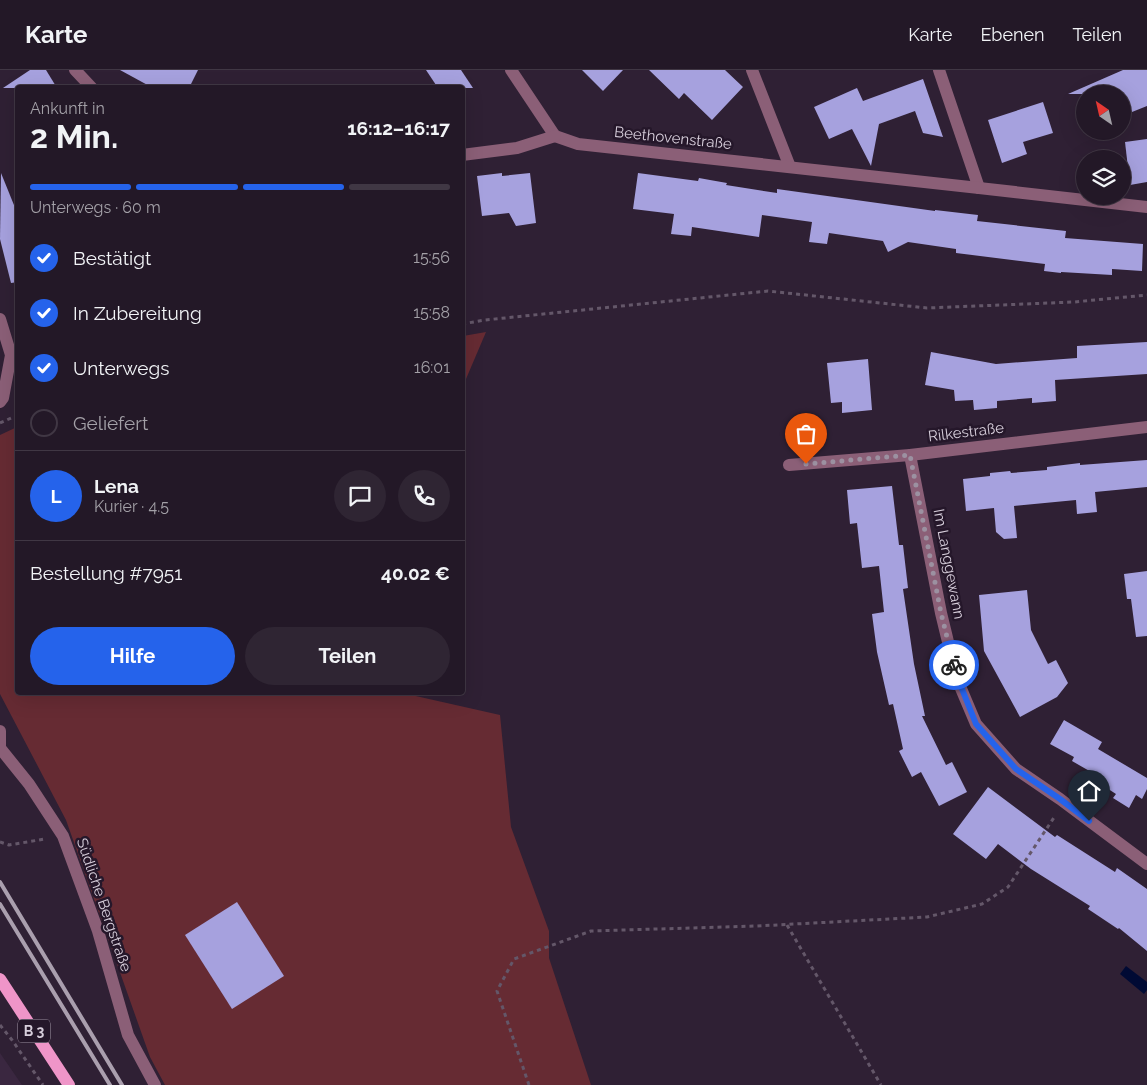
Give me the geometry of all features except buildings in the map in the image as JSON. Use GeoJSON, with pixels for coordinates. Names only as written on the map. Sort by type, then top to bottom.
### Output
{"type":"FeatureCollection","features":[{"type":"Feature","properties":{"kind":"main road","name":"B 3"},"geometry":{"type":"LineString","coordinates":[[0,979],[69,1085]]}},
{"type":"Feature","properties":{"kind":"street"},"geometry":{"type":"LineString","coordinates":[[75,70],[89,85]]}},
{"type":"Feature","properties":{"kind":"street"},"geometry":{"type":"LineString","coordinates":[[465,155],[517,148],[554,136],[511,70]]}},
{"type":"Feature","properties":{"kind":"street"},"geometry":{"type":"LineString","coordinates":[[752,70],[790,167]]}},
{"type":"Feature","properties":{"kind":"street"},"geometry":{"type":"LineString","coordinates":[[939,70],[979,188]]}},
{"type":"Feature","properties":{"kind":"street","name":"Beethovenstraße"},"geometry":{"type":"LineString","coordinates":[[554,136],[578,144],[1147,207]]}},
{"type":"Feature","properties":{"kind":"street"},"geometry":{"type":"LineString","coordinates":[[0,319],[10,355],[3,398],[0,402]]}},
{"type":"Feature","properties":{"kind":"street","name":"Rilkestraße"},"geometry":{"type":"LineString","coordinates":[[789,466],[910,455],[1147,426]]}},
{"type":"Feature","properties":{"kind":"street","name":"Im Langgewann"},"geometry":{"type":"LineString","coordinates":[[910,455],[941,613],[955,670],[976,724],[1016,769],[1060,799],[1147,864]]}},
{"type":"Feature","properties":{"kind":"street"},"geometry":{"type":"LineString","coordinates":[[0,731],[0,749]]}},
{"type":"Feature","properties":{"kind":"street","name":"Südliche Bergstraße"},"geometry":{"type":"LineString","coordinates":[[0,749],[29,784],[63,836],[98,931],[128,1035],[155,1085]]}},
{"type":"Feature","properties":{"kind":"path"},"geometry":{"type":"LineString","coordinates":[[465,323],[768,291],[926,308],[1074,302],[1147,295]]}},
{"type":"Feature","properties":{"kind":"path"},"geometry":{"type":"LineString","coordinates":[[528,1085],[498,991],[514,959],[591,931],[786,925],[927,917],[982,904],[1008,887],[1054,818],[1060,799]]}},
{"type":"Feature","properties":{"kind":"path"},"geometry":{"type":"LineString","coordinates":[[0,842],[9,845],[63,836]]}},
{"type":"Feature","properties":{"kind":"path"},"geometry":{"type":"LineString","coordinates":[[786,925],[881,1085]]}},
{"type":"Feature","properties":{"kind":"path"},"geometry":{"type":"LineString","coordinates":[[0,1025],[43,1085]]}},
{"type":"Feature","properties":{"kind":"shaded area"},"geometry":{"type":"Polygon","coordinates":[[[486,332],[465,381],[465,336],[486,332]]]}},
{"type":"Feature","properties":{"kind":"shaded area"},"geometry":{"type":"Polygon","coordinates":[[[15,428],[15,695],[411,695],[500,715],[511,827],[549,931],[549,958],[591,1085],[165,1085],[150,1057],[66,820],[0,694],[0,435],[15,428]]]}},
{"type":"Feature","properties":{"kind":"shaded area"},"geometry":{"type":"Polygon","coordinates":[[[0,1053],[22,1085],[0,1085],[0,1053]]]}},
{"type":"Feature","properties":{"kind":"water"},"geometry":{"type":"Polygon","coordinates":[[[1126,966],[1147,982],[1147,990],[1144,994],[1120,974],[1126,966]]]}},
{"type":"Feature","properties":{"kind":"railway"},"geometry":{"type":"LineString","coordinates":[[0,882],[122,1085]]}},
{"type":"Feature","properties":{"kind":"railway"},"geometry":{"type":"LineString","coordinates":[[0,904],[110,1085]]}},
{"type":"Feature","properties":{"kind":"way so far"},"geometry":{"type":"LineString","coordinates":[[806,464],[910,455],[941,613],[954,665]]}},
{"type":"Feature","properties":{"kind":"route"},"geometry":{"type":"LineString","coordinates":[[954,665],[976,724],[1016,769],[1089,821]]}}]}
